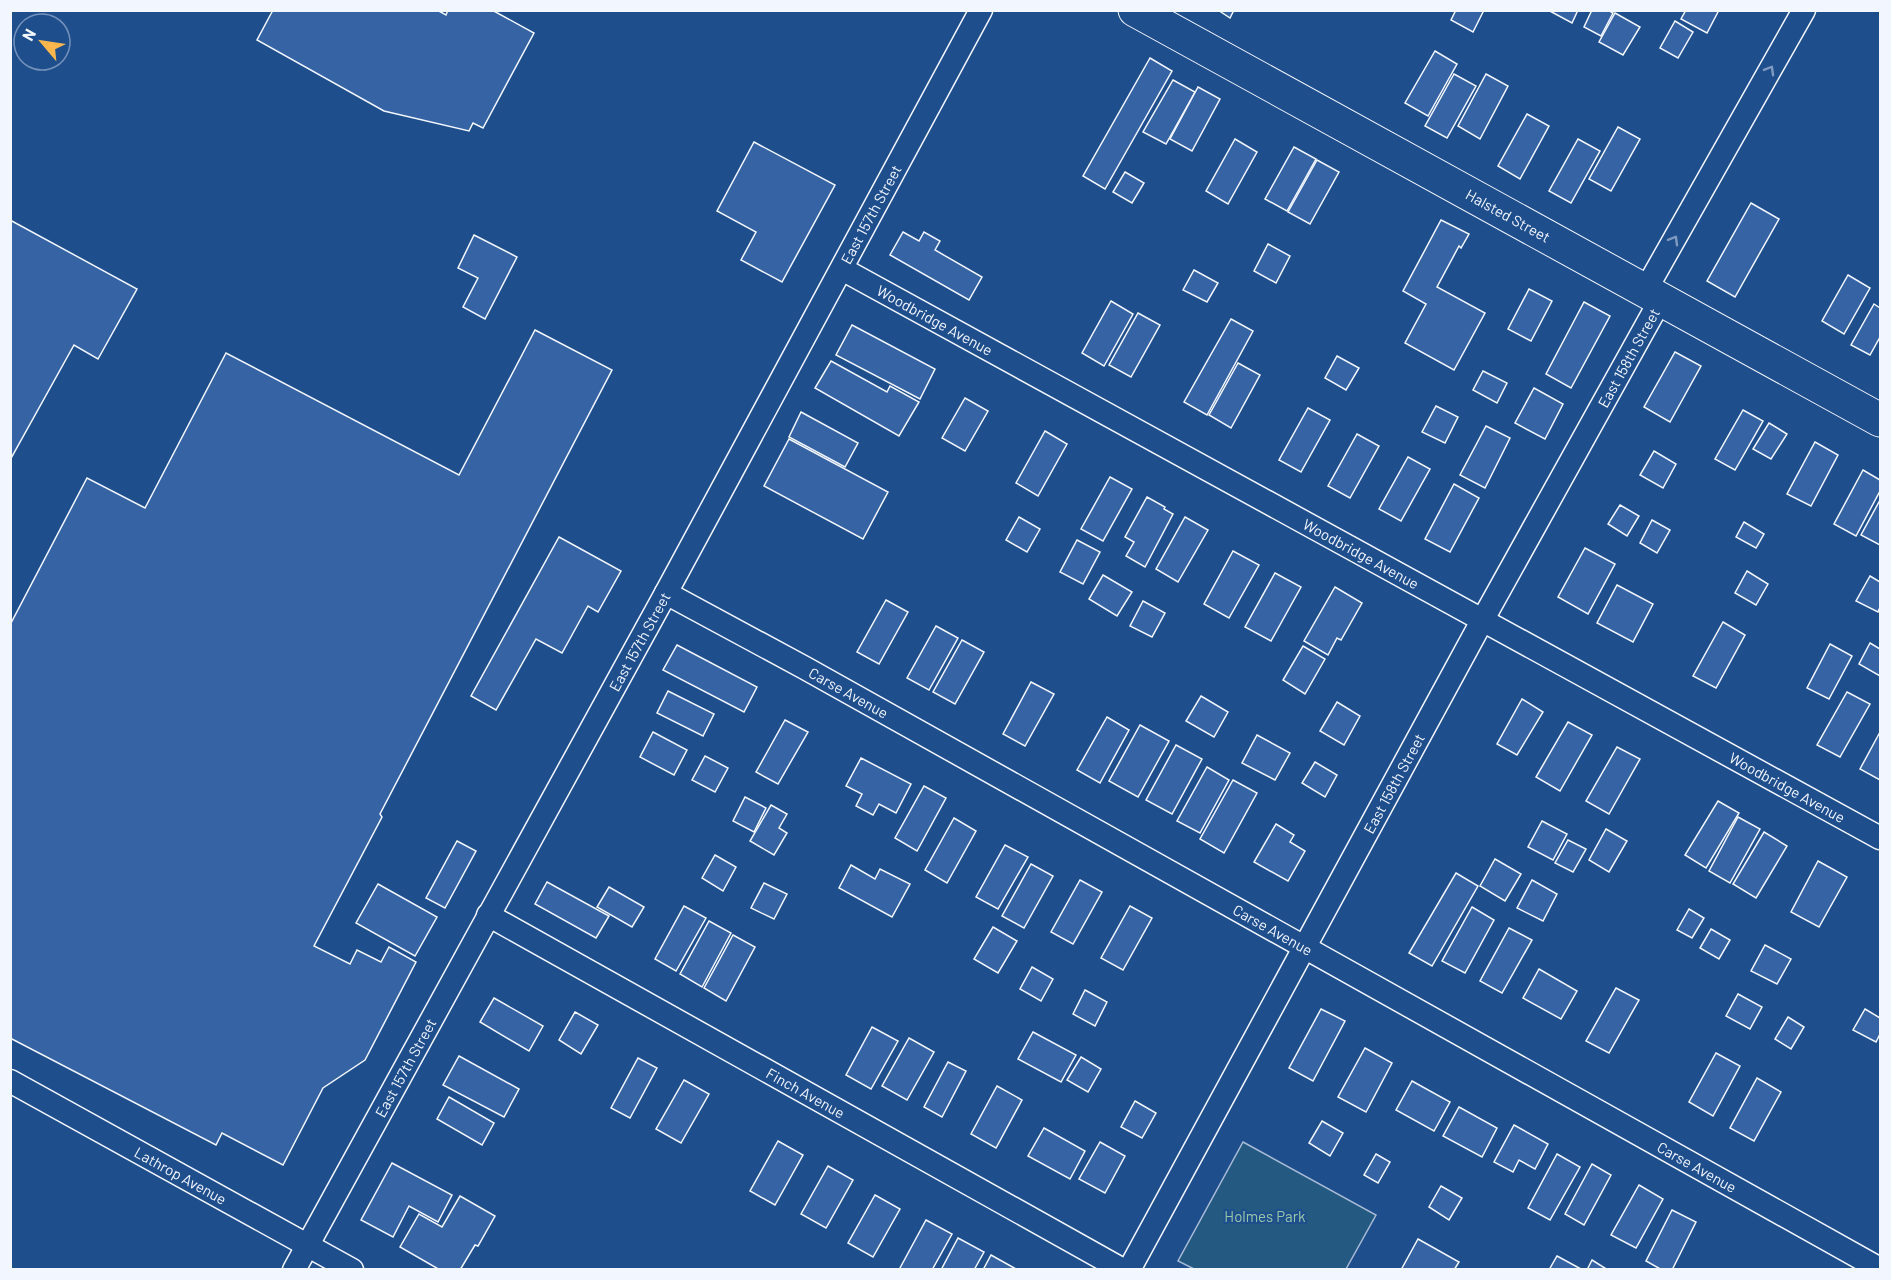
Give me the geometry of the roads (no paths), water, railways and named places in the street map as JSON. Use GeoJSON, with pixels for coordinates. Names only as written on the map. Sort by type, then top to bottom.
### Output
{"type":"FeatureCollection","features":[{"type":"Feature","properties":{"kind":"main road","name":"Halsted Street"},"geometry":{"type":"LineString","coordinates":[[1135,10],[1881,420]]}},
{"type":"Feature","properties":{"kind":"street","name":"East 157th Street"},"geometry":{"type":"LineString","coordinates":[[294,1269],[666,593],[981,10]]}},
{"type":"Feature","properties":{"kind":"street","name":"East 158th Street"},"geometry":{"type":"LineString","coordinates":[[1129,1269],[1482,621],[1804,10]]}},
{"type":"Feature","properties":{"kind":"street","name":"Woodbridge Avenue"},"geometry":{"type":"LineString","coordinates":[[842,269],[1881,838]]}},
{"type":"Feature","properties":{"kind":"street","name":"Carse Avenue"},"geometry":{"type":"LineString","coordinates":[[666,593],[805,668],[1881,1269]]}},
{"type":"Feature","properties":{"kind":"street","name":"Finch Avenue"},"geometry":{"type":"LineString","coordinates":[[488,915],[1123,1269]]}},
{"type":"Feature","properties":{"kind":"street","name":"Lathrop Avenue"},"geometry":{"type":"LineString","coordinates":[[10,1081],[352,1269]]}},
{"type":"Feature","properties":{"kind":"park label","name":"Holmes Park"},"geometry":{"type":"Point","coordinates":[1265,1216]}}]}
